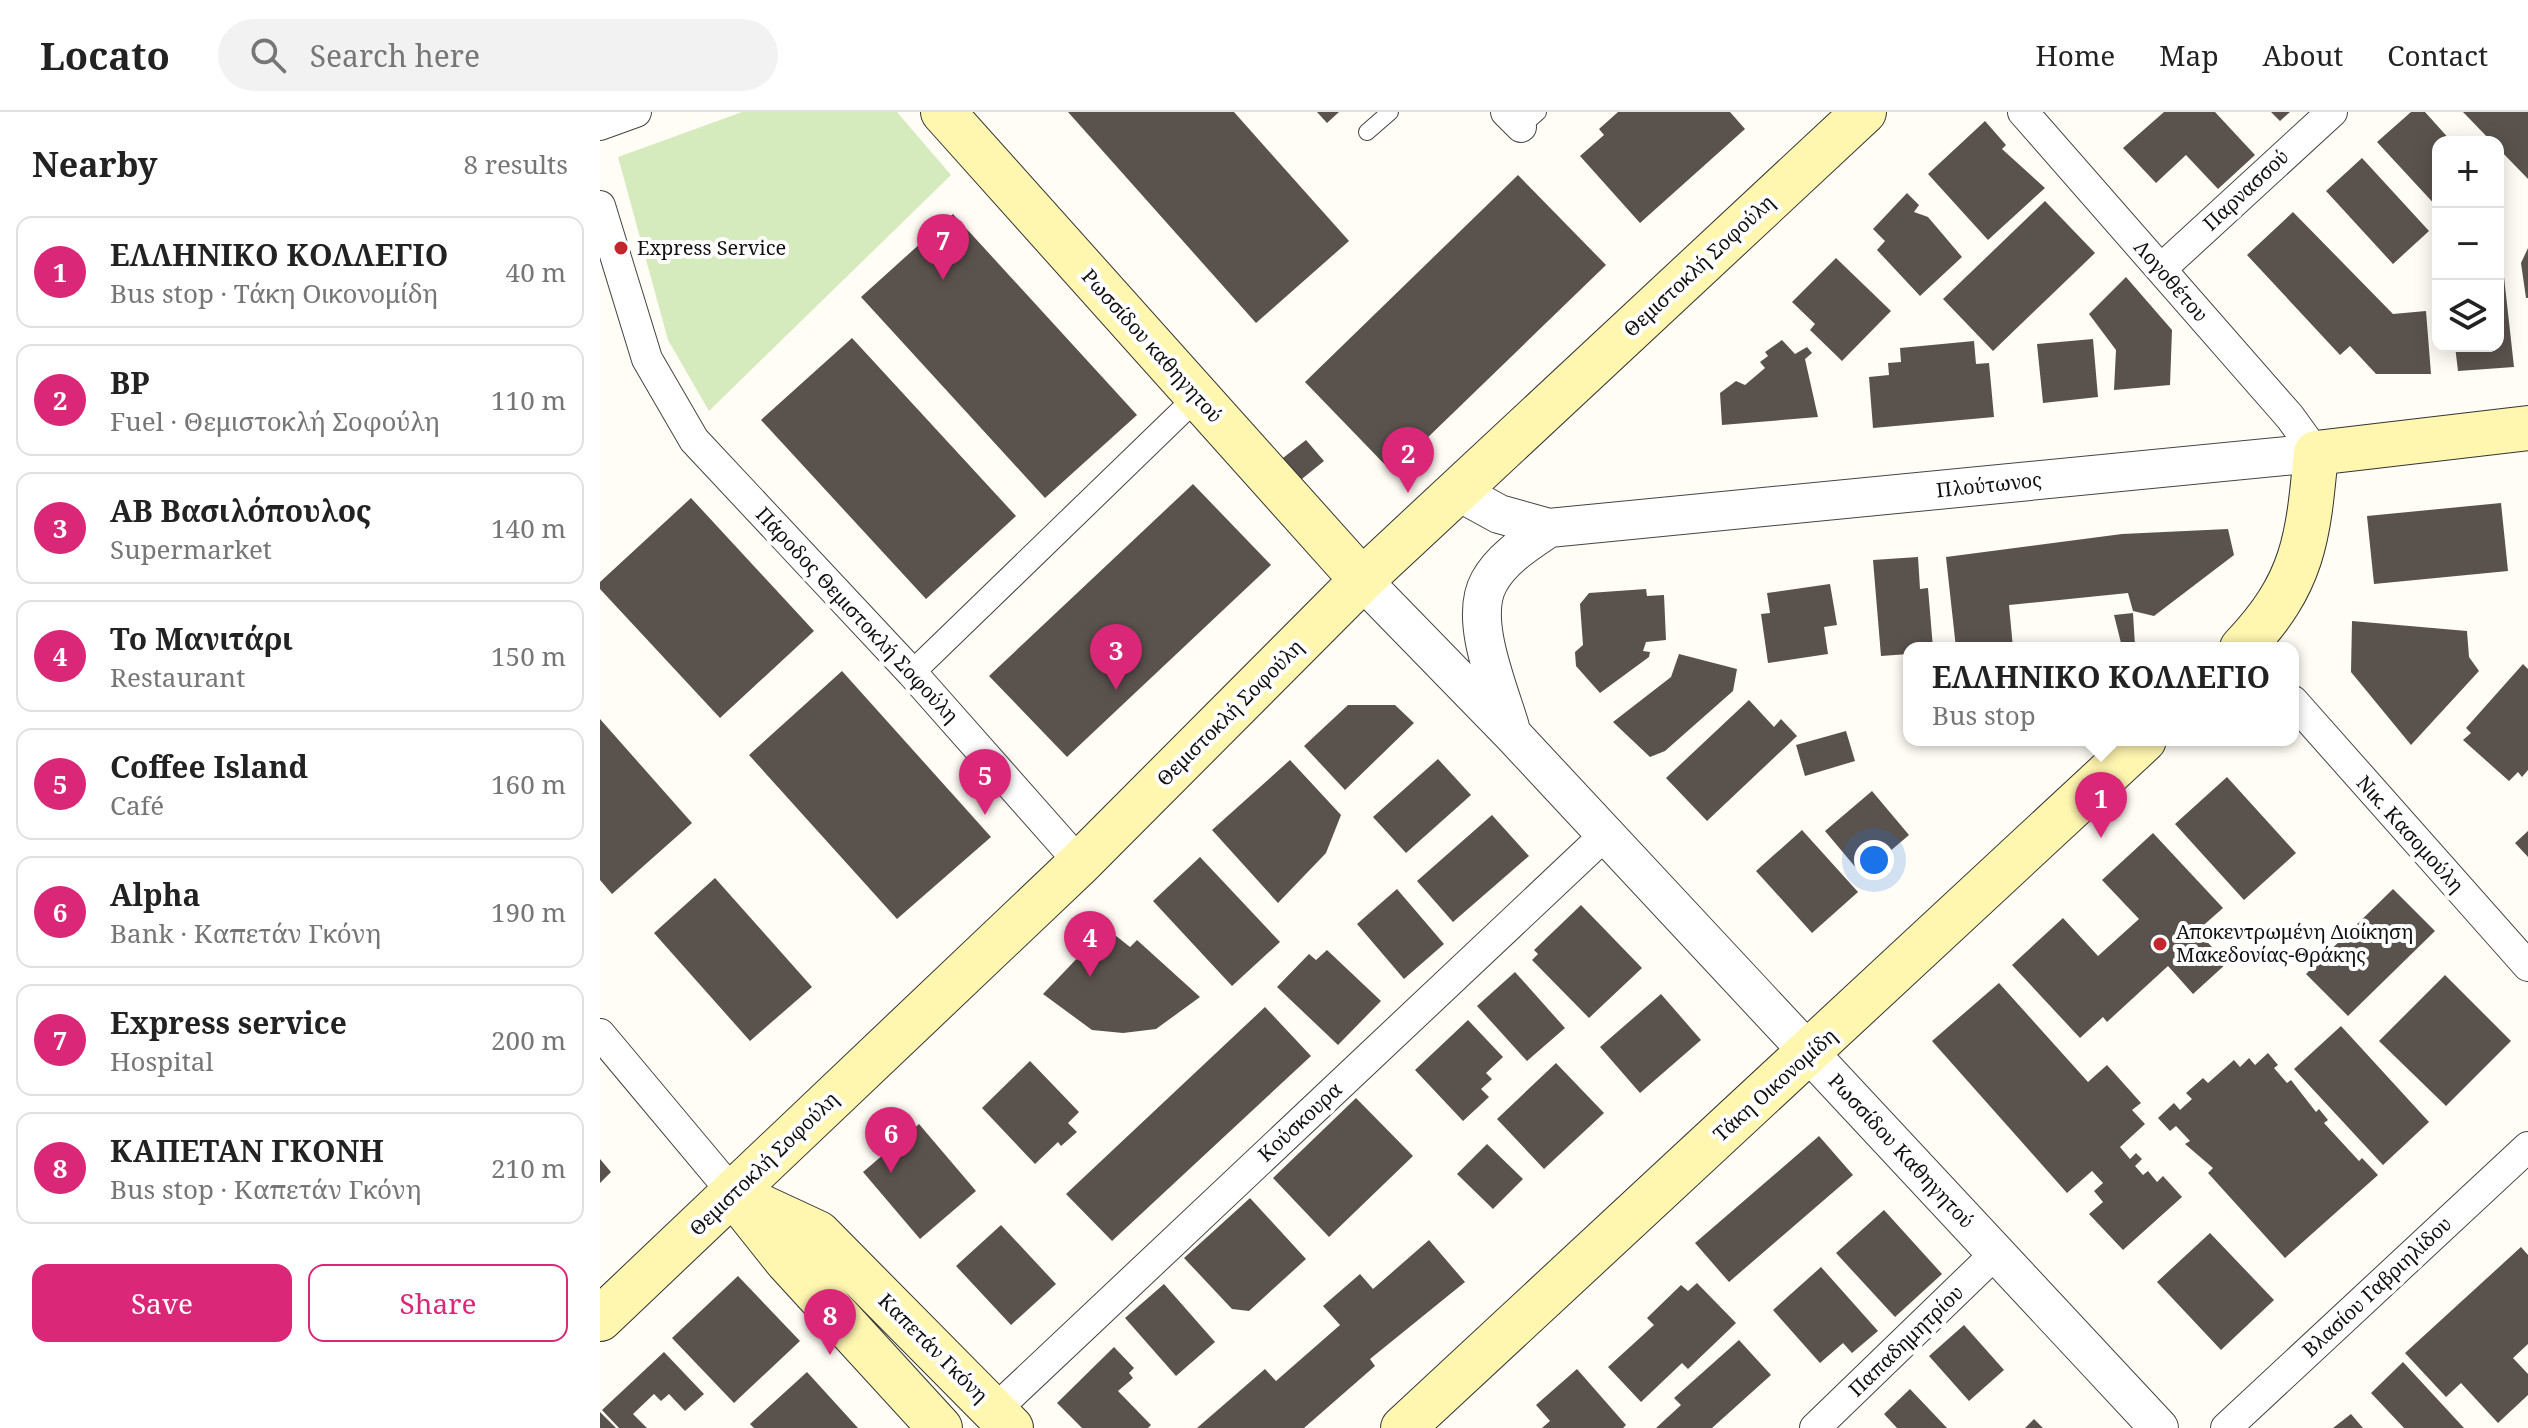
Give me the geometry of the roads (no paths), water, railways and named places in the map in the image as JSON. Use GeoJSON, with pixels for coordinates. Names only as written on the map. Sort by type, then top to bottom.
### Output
{"type":"FeatureCollection","features":[{"type":"Feature","properties":{"kind":"main road","name":"Ρωσσίδου καθηγητού"},"geometry":{"type":"LineString","coordinates":[[943,112],[1362,580]]}},
{"type":"Feature","properties":{"kind":"main road","name":"Θεμιστοκλή Σοφούλη"},"geometry":{"type":"LineString","coordinates":[[600,1319],[1080,863],[1362,580],[1864,112]]}},
{"type":"Feature","properties":{"kind":"main road","name":"Πλούτωνος"},"geometry":{"type":"LineString","coordinates":[[2316,453],[2528,428]]}},
{"type":"Feature","properties":{"kind":"main road"},"geometry":{"type":"LineString","coordinates":[[2248,642],[2279,605],[2297,572],[2309,529],[2316,453]]}},
{"type":"Feature","properties":{"kind":"main road","name":"Τάκη Οικονομίδη"},"geometry":{"type":"LineString","coordinates":[[1403,1428],[2138,746]]}},
{"type":"Feature","properties":{"kind":"main road","name":"Καπετάν Γκόνη"},"geometry":{"type":"LineString","coordinates":[[734,1194],[818,1233],[1003,1419]]}},
{"type":"Feature","properties":{"kind":"main road","name":"Καπετάν Γκόνη"},"geometry":{"type":"LineString","coordinates":[[734,1194],[787,1261],[940,1428]]}},
{"type":"Feature","properties":{"kind":"street"},"geometry":{"type":"LineString","coordinates":[[600,125],[636,112]]}},
{"type":"Feature","properties":{"kind":"street","name":"Λογοθέτου"},"geometry":{"type":"LineString","coordinates":[[2023,112],[2290,417],[2316,453]]}},
{"type":"Feature","properties":{"kind":"street","name":"Παρνασσού"},"geometry":{"type":"LineString","coordinates":[[2161,269],[2332,112]]}},
{"type":"Feature","properties":{"kind":"street","name":"Πάροδος Θεμιστοκλή Σοφούλη"},"geometry":{"type":"LineString","coordinates":[[600,206],[647,359],[694,440],[912,673],[1080,863]]}},
{"type":"Feature","properties":{"kind":"street"},"geometry":{"type":"LineString","coordinates":[[912,673],[1197,397]]}},
{"type":"Feature","properties":{"kind":"street","name":"Πλούτωνος"},"geometry":{"type":"LineString","coordinates":[[1457,491],[1499,514],[1549,528],[2316,453]]}},
{"type":"Feature","properties":{"kind":"street"},"geometry":{"type":"LineString","coordinates":[[1512,734],[1484,642],[1482,609],[1488,583],[1509,557],[1549,528]]}},
{"type":"Feature","properties":{"kind":"street","name":"Ρωσσίδου Καθηγητού"},"geometry":{"type":"LineString","coordinates":[[1362,580],[1606,834],[2159,1428]]}},
{"type":"Feature","properties":{"kind":"street","name":"Νικ. Κασομούλη"},"geometry":{"type":"LineString","coordinates":[[2299,708],[2528,966]]}},
{"type":"Feature","properties":{"kind":"street","name":"Κούσκουρα"},"geometry":{"type":"LineString","coordinates":[[1003,1419],[1606,834]]}},
{"type":"Feature","properties":{"kind":"street","name":"Καπετάν Γκόνη"},"geometry":{"type":"LineString","coordinates":[[600,1034],[734,1194]]}},
{"type":"Feature","properties":{"kind":"street","name":"Βλασίου Γαβριηλίδου"},"geometry":{"type":"LineString","coordinates":[[2226,1428],[2528,1147]]}},
{"type":"Feature","properties":{"kind":"street","name":"Παπαδημητρίου"},"geometry":{"type":"LineString","coordinates":[[1815,1428],[1996,1253]]}},
{"type":"Feature","properties":{"kind":"lane"},"geometry":{"type":"LineString","coordinates":[[1367,132],[1390,112]]}},
{"type":"Feature","properties":{"kind":"place","name":"Express Service"},"geometry":{"type":"Point","coordinates":[621,248]}},
{"type":"Feature","properties":{"kind":"place","name":"Express service"},"geometry":{"type":"Point","coordinates":[943,280]}},
{"type":"Feature","properties":{"kind":"place","name":"BP"},"geometry":{"type":"Point","coordinates":[1408,493]}},
{"type":"Feature","properties":{"kind":"place","name":"ΑΒ Βασιλόπουλος"},"geometry":{"type":"Point","coordinates":[1116,690]}},
{"type":"Feature","properties":{"kind":"place","name":"Coffee Island"},"geometry":{"type":"Point","coordinates":[985,815]}},
{"type":"Feature","properties":{"kind":"place","name":"ΕΛΛΗΝΙΚΟ ΚΟΛΛΕΓΙΟ"},"geometry":{"type":"Point","coordinates":[2101,838]}},
{"type":"Feature","properties":{"kind":"place","name":"Αποκεντρωμένη Διοίκηση Μακεδονίας-Θράκης"},"geometry":{"type":"Point","coordinates":[2160,944]}},
{"type":"Feature","properties":{"kind":"place","name":"Το Μανιτάρι"},"geometry":{"type":"Point","coordinates":[1090,977]}},
{"type":"Feature","properties":{"kind":"place","name":"Alpha"},"geometry":{"type":"Point","coordinates":[891,1173]}},
{"type":"Feature","properties":{"kind":"place","name":"ΚΑΠΕΤΑΝ ΓΚΟΝΗ"},"geometry":{"type":"Point","coordinates":[830,1355]}}]}
